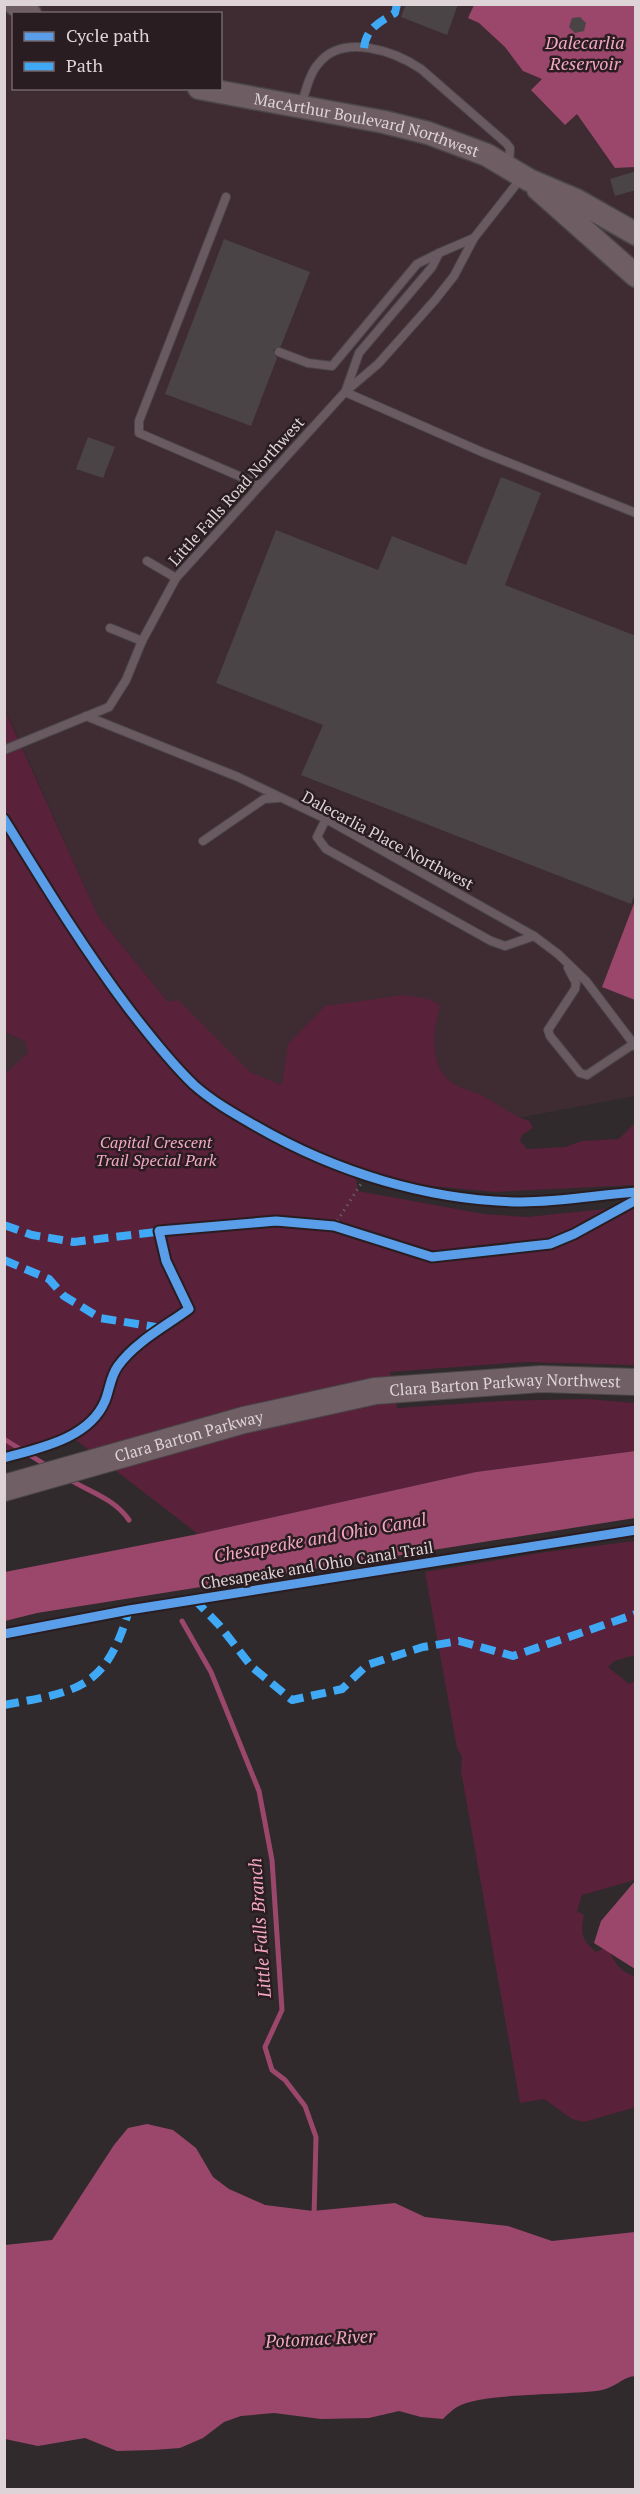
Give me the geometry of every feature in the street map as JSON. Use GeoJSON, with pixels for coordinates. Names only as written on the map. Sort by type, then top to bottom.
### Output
{"type":"FeatureCollection","features":[{"type":"Feature","properties":{"kind":"highway","name":"Clara Barton Parkway Northwest"},"geometry":{"type":"LineString","coordinates":[[375,1391],[541,1379],[636,1382]]}},
{"type":"Feature","properties":{"kind":"highway","name":"Clara Barton Parkway"},"geometry":{"type":"LineString","coordinates":[[4,1488],[244,1420],[375,1391]]}},
{"type":"Feature","properties":{"kind":"main road","name":"MacArthur Boulevard Northwest"},"geometry":{"type":"LineString","coordinates":[[210,90],[384,122],[428,133],[487,155],[520,175],[576,200],[636,234]]}},
{"type":"Feature","properties":{"kind":"main road","name":"MacArthur Boulevard Northwest"},"geometry":{"type":"LineString","coordinates":[[520,175],[636,276]]}},
{"type":"Feature","properties":{"kind":"lane"},"geometry":{"type":"LineString","coordinates":[[301,107],[309,79],[325,56],[339,49],[377,49],[406,59],[421,69],[506,143],[520,175]]}},
{"type":"Feature","properties":{"kind":"lane","name":"Little Falls Road Northwest"},"geometry":{"type":"LineString","coordinates":[[4,750],[110,707],[126,680],[142,641],[176,578],[345,392],[378,364],[435,300],[454,276],[474,238],[520,175]]}},
{"type":"Feature","properties":{"kind":"lane"},"geometry":{"type":"LineString","coordinates":[[226,197],[139,421],[139,433],[260,485]]}},
{"type":"Feature","properties":{"kind":"lane"},"geometry":{"type":"LineString","coordinates":[[279,352],[308,363],[332,366],[417,264],[474,238]]}},
{"type":"Feature","properties":{"kind":"lane"},"geometry":{"type":"LineString","coordinates":[[439,253],[432,267],[359,353],[345,392],[482,452],[636,513]]}},
{"type":"Feature","properties":{"kind":"lane"},"geometry":{"type":"LineString","coordinates":[[147,561],[176,578]]}},
{"type":"Feature","properties":{"kind":"lane"},"geometry":{"type":"LineString","coordinates":[[110,628],[142,641]]}},
{"type":"Feature","properties":{"kind":"lane","name":"Dalecarlia Place Northwest"},"geometry":{"type":"LineString","coordinates":[[87,716],[238,777],[327,819],[534,936],[586,981],[634,1046]]}},
{"type":"Feature","properties":{"kind":"lane"},"geometry":{"type":"LineString","coordinates":[[203,841],[264,799],[279,798]]}},
{"type":"Feature","properties":{"kind":"lane"},"geometry":{"type":"LineString","coordinates":[[327,819],[317,837],[326,849],[491,941],[505,946],[534,936]]}},
{"type":"Feature","properties":{"kind":"lane"},"geometry":{"type":"LineString","coordinates":[[563,959],[576,982],[576,989],[548,1030],[550,1036],[580,1073],[587,1075],[634,1046]]}},
{"type":"Feature","properties":{"kind":"path"},"geometry":{"type":"LineString","coordinates":[[334,1226],[371,1177],[351,1171]]}},
{"type":"Feature","properties":{"kind":"shaded area"},"geometry":{"type":"Polygon","coordinates":[[[4,5],[635,5],[635,1096],[342,1151],[228,1076],[98,916],[5,708],[4,5]]]}},
{"type":"Feature","properties":{"kind":"shaded area"},"geometry":{"type":"Polygon","coordinates":[[[5,1032],[26,1042],[49,1144],[5,1161],[5,1032]]]}},
{"type":"Feature","properties":{"kind":"green space","name":"Capital Crescent Trail Special Park"},"geometry":{"type":"Polygon","coordinates":[[[4,708],[98,916],[168,1002],[178,1000],[250,1072],[282,1085],[288,1044],[325,1006],[404,995],[429,999],[440,1005],[434,1046],[438,1066],[443,1075],[451,1082],[529,1121],[533,1128],[522,1135],[520,1141],[527,1149],[565,1147],[582,1141],[619,1139],[635,1123],[635,1185],[495,1192],[422,1185],[354,1167],[358,1191],[484,1214],[527,1217],[635,1206],[635,1365],[524,1362],[390,1372],[397,1408],[501,1401],[588,1399],[635,1403],[635,1451],[476,1472],[198,1534],[72,1437],[5,1452],[5,1074],[28,1053],[26,1042],[5,1032],[4,708]]]}},
{"type":"Feature","properties":{"kind":"green space"},"geometry":{"type":"Polygon","coordinates":[[[635,1541],[635,1655],[614,1661],[608,1667],[629,1684],[635,1681],[635,1880],[582,1895],[577,1911],[584,1915],[582,1932],[588,1944],[596,1952],[607,1947],[621,1969],[635,1976],[636,2107],[584,2122],[572,2119],[544,2099],[520,2103],[461,1771],[462,1757],[457,1748],[425,1572],[546,1552],[635,1541]]]}},
{"type":"Feature","properties":{"kind":"water","name":"Dalecarlia Reservoir"},"geometry":{"type":"Polygon","coordinates":[[[474,5],[635,5],[635,167],[615,168],[577,114],[565,125],[531,90],[542,79],[523,71],[505,47],[479,23],[468,18],[474,5]]]}},
{"type":"Feature","properties":{"kind":"water"},"geometry":{"type":"Polygon","coordinates":[[[635,901],[635,1000],[602,987],[635,901]]]}},
{"type":"Feature","properties":{"kind":"water","name":"Chesapeake and Ohio Canal"},"geometry":{"type":"Polygon","coordinates":[[[635,1451],[635,1518],[37,1613],[5,1621],[5,1572],[198,1534],[476,1472],[635,1451]]]}},
{"type":"Feature","properties":{"kind":"water"},"geometry":{"type":"Polygon","coordinates":[[[635,1881],[635,1969],[594,1943],[601,1921],[635,1881]]]}},
{"type":"Feature","properties":{"kind":"water","name":"Potomac River"},"geometry":{"type":"Polygon","coordinates":[[[147,2124],[173,2130],[196,2148],[213,2177],[229,2189],[265,2205],[313,2211],[395,2203],[425,2217],[508,2226],[552,2241],[635,2232],[635,2376],[602,2390],[504,2397],[469,2402],[455,2408],[443,2419],[421,2417],[399,2411],[369,2418],[321,2419],[274,2413],[241,2416],[224,2422],[203,2438],[180,2448],[117,2451],[85,2438],[38,2446],[5,2439],[5,2245],[52,2240],[114,2145],[128,2128],[147,2124]]]}},
{"type":"Feature","properties":{"kind":"building"},"geometry":{"type":"Polygon","coordinates":[[[406,4],[458,4],[447,35],[401,17],[406,4]]]}},
{"type":"Feature","properties":{"kind":"building"},"geometry":{"type":"Polygon","coordinates":[[[580,17],[586,23],[584,31],[575,33],[569,27],[572,18],[580,17]]]}},
{"type":"Feature","properties":{"kind":"building"},"geometry":{"type":"Polygon","coordinates":[[[636,171],[636,190],[615,196],[610,179],[636,171]]]}},
{"type":"Feature","properties":{"kind":"building"},"geometry":{"type":"Polygon","coordinates":[[[224,239],[310,272],[281,346],[273,350],[277,358],[251,426],[165,394],[224,239]]]}},
{"type":"Feature","properties":{"kind":"building"},"geometry":{"type":"Polygon","coordinates":[[[88,437],[115,447],[103,478],[76,469],[88,437]]]}},
{"type":"Feature","properties":{"kind":"building"},"geometry":{"type":"Polygon","coordinates":[[[501,477],[541,493],[505,585],[636,636],[636,891],[631,904],[301,775],[323,725],[216,683],[276,530],[378,570],[392,536],[466,565],[501,477]]]}},
{"type":"Feature","properties":{"kind":"waterway","name":"Little Falls Branch"},"geometry":{"type":"LineString","coordinates":[[4,1439],[49,1467]]}},
{"type":"Feature","properties":{"kind":"waterway","name":"Little Falls Branch"},"geometry":{"type":"LineString","coordinates":[[67,1478],[109,1501],[129,1520]]}},
{"type":"Feature","properties":{"kind":"waterway","name":"Little Falls Branch"},"geometry":{"type":"LineString","coordinates":[[182,1621],[211,1672],[259,1791],[272,1860],[282,2010],[265,2047],[272,2070],[285,2080],[305,2106],[316,2137],[314,2217]]}},
{"type":"Feature","properties":{"kind":"marked path"},"geometry":{"type":"LineString","coordinates":[[364,48],[370,31],[395,13],[397,4]]}},
{"type":"Feature","properties":{"kind":"marked path"},"geometry":{"type":"LineString","coordinates":[[4,1225],[32,1235],[74,1242],[164,1231]]}},
{"type":"Feature","properties":{"kind":"marked path"},"geometry":{"type":"LineString","coordinates":[[4,1260],[49,1279],[64,1296],[100,1318],[162,1328]]}},
{"type":"Feature","properties":{"kind":"marked path"},"geometry":{"type":"LineString","coordinates":[[194,1599],[219,1625],[252,1667],[292,1700],[342,1689],[367,1665],[423,1647],[459,1641],[513,1656],[636,1614]]}},
{"type":"Feature","properties":{"kind":"marked path"},"geometry":{"type":"LineString","coordinates":[[4,1705],[70,1690],[86,1682],[99,1671],[110,1656],[129,1610]]}},
{"type":"Feature","properties":{"kind":"cycle path"},"geometry":{"type":"LineString","coordinates":[[4,819],[80,939],[144,1029],[194,1085],[215,1102],[238,1116],[317,1157],[383,1181],[417,1190],[452,1196],[522,1202],[636,1192]]}},
{"type":"Feature","properties":{"kind":"cycle path"},"geometry":{"type":"LineString","coordinates":[[4,1458],[47,1446],[87,1425],[98,1414],[105,1401],[113,1374],[125,1357],[189,1309],[166,1261],[159,1231],[276,1221],[334,1226],[432,1257],[550,1244],[574,1234],[636,1200]]}},
{"type":"Feature","properties":{"kind":"cycle path","name":"Chesapeake and Ohio Canal Trail"},"geometry":{"type":"LineString","coordinates":[[4,1634],[129,1610],[636,1530]]}}]}
